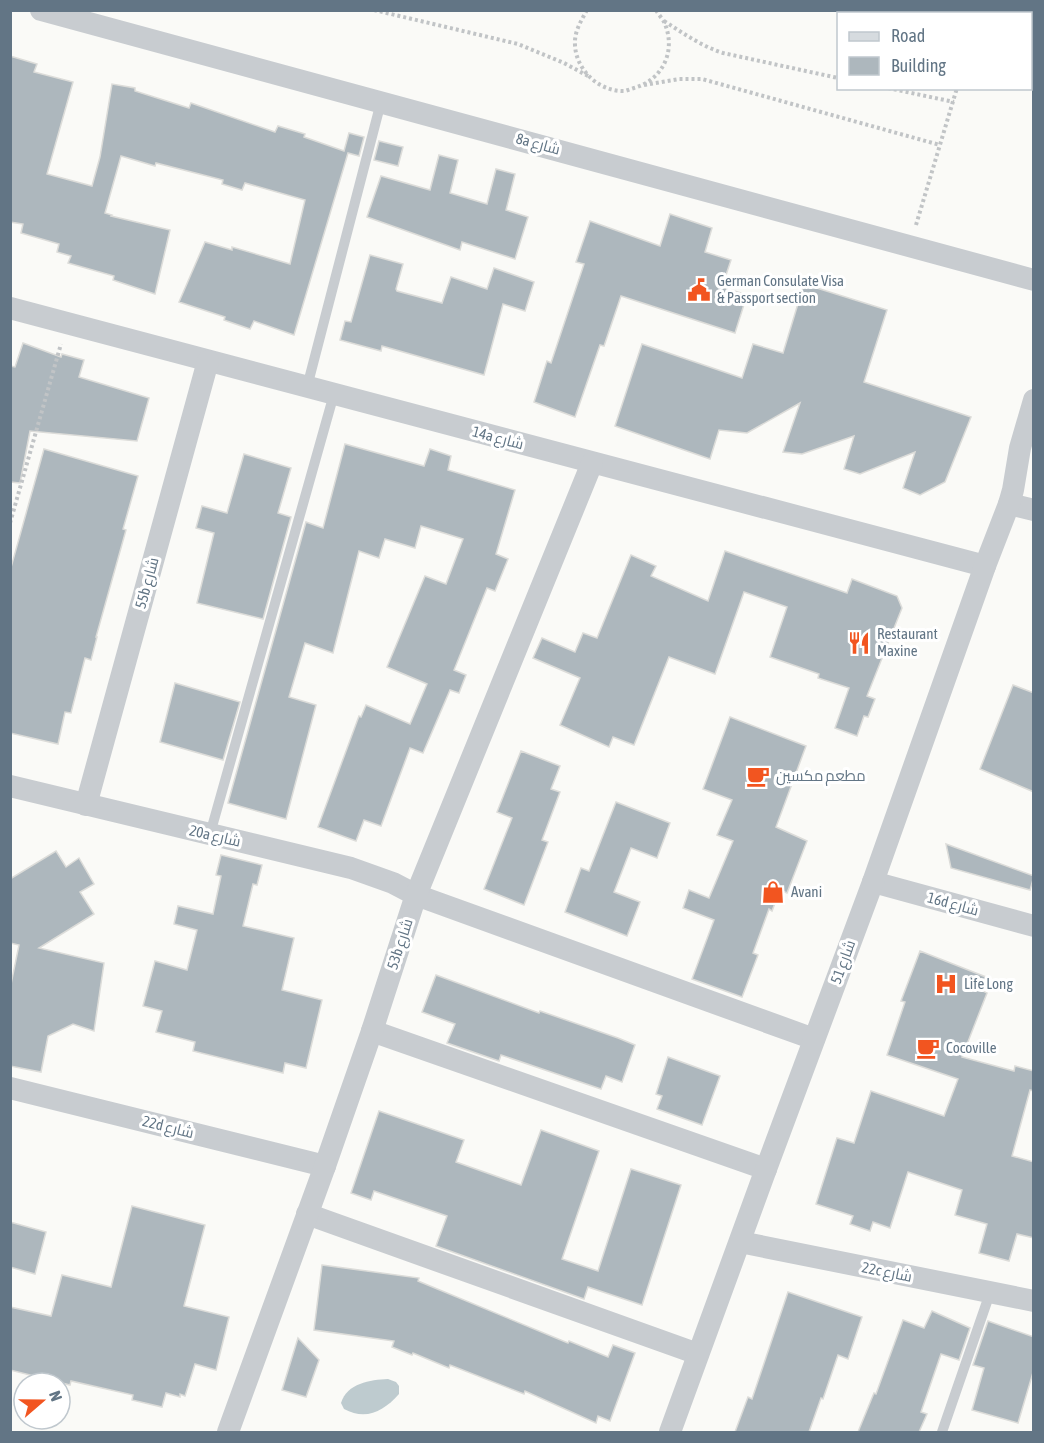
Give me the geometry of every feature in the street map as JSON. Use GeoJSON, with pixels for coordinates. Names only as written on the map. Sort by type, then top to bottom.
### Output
{"type":"FeatureCollection","features":[{"type":"Feature","properties":{"kind":"street","name":"8a شارع"},"geometry":{"type":"LineString","coordinates":[[41,10],[1034,280]]}},
{"type":"Feature","properties":{"kind":"street","name":"14a شارع"},"geometry":{"type":"LineString","coordinates":[[10,308],[985,566]]}},
{"type":"Feature","properties":{"kind":"street","name":"55b شارع"},"geometry":{"type":"LineString","coordinates":[[86,805],[208,361]]}},
{"type":"Feature","properties":{"kind":"street","name":"شارع 51"},"geometry":{"type":"LineString","coordinates":[[670,1432],[873,882],[1011,497],[1020,448],[1034,400]]}},
{"type":"Feature","properties":{"kind":"street","name":"53b شارع"},"geometry":{"type":"LineString","coordinates":[[228,1432],[325,1166],[416,895],[592,463]]}},
{"type":"Feature","properties":{"kind":"street","name":"شارع 51"},"geometry":{"type":"LineString","coordinates":[[1011,497],[1034,463]]}},
{"type":"Feature","properties":{"kind":"street"},"geometry":{"type":"LineString","coordinates":[[1011,497],[1034,510]]}},
{"type":"Feature","properties":{"kind":"street","name":"20a شارع"},"geometry":{"type":"LineString","coordinates":[[10,786],[351,868],[393,883],[416,895],[814,1039]]}},
{"type":"Feature","properties":{"kind":"street","name":"16d شارع"},"geometry":{"type":"LineString","coordinates":[[873,882],[1034,926]]}},
{"type":"Feature","properties":{"kind":"street"},"geometry":{"type":"LineString","coordinates":[[372,1031],[766,1169]]}},
{"type":"Feature","properties":{"kind":"street","name":"22d شارع"},"geometry":{"type":"LineString","coordinates":[[10,1088],[325,1166]]}},
{"type":"Feature","properties":{"kind":"street"},"geometry":{"type":"LineString","coordinates":[[307,1214],[698,1354]]}},
{"type":"Feature","properties":{"kind":"street","name":"22c شارع"},"geometry":{"type":"LineString","coordinates":[[740,1242],[1034,1301]]}},
{"type":"Feature","properties":{"kind":"lane"},"geometry":{"type":"LineString","coordinates":[[308,387],[381,102]]}},
{"type":"Feature","properties":{"kind":"lane"},"geometry":{"type":"LineString","coordinates":[[210,834],[334,394]]}},
{"type":"Feature","properties":{"kind":"lane"},"geometry":{"type":"LineString","coordinates":[[942,1432],[990,1293]]}},
{"type":"Feature","properties":{"kind":"path"},"geometry":{"type":"LineString","coordinates":[[374,10],[518,44],[564,63],[605,88],[625,91],[644,85],[680,79],[702,79],[940,145]]}},
{"type":"Feature","properties":{"kind":"path"},"geometry":{"type":"LineString","coordinates":[[587,10],[578,26],[574,44],[578,61],[588,76]]}},
{"type":"Feature","properties":{"kind":"path"},"geometry":{"type":"LineString","coordinates":[[644,85],[658,74],[667,57],[669,39],[664,21],[656,10]]}},
{"type":"Feature","properties":{"kind":"path"},"geometry":{"type":"LineString","coordinates":[[664,21],[709,49],[837,78]]}},
{"type":"Feature","properties":{"kind":"path"},"geometry":{"type":"LineString","coordinates":[[897,90],[954,102]]}},
{"type":"Feature","properties":{"kind":"path"},"geometry":{"type":"LineString","coordinates":[[910,246],[957,90]]}},
{"type":"Feature","properties":{"kind":"path"},"geometry":{"type":"LineString","coordinates":[[10,523],[67,323]]}},
{"type":"Feature","properties":{"kind":"shaded area"},"geometry":{"type":"Polygon","coordinates":[[[388,1379],[399,1386],[399,1394],[387,1405],[367,1414],[344,1409],[341,1403],[348,1391],[360,1384],[388,1379]]]}},
{"type":"Feature","properties":{"kind":"building"},"geometry":{"type":"Polygon","coordinates":[[[10,56],[37,64],[34,72],[73,82],[47,174],[92,186],[100,157],[112,84],[135,88],[135,91],[189,108],[191,103],[275,132],[278,126],[305,134],[304,137],[344,151],[349,133],[364,137],[359,156],[348,153],[294,335],[254,321],[250,329],[224,320],[225,317],[179,302],[205,242],[232,250],[232,247],[290,264],[305,200],[245,183],[242,190],[222,184],[223,180],[156,163],[155,166],[121,156],[105,213],[170,230],[155,294],[113,280],[114,276],[68,263],[71,256],[57,252],[59,244],[21,233],[23,224],[10,222],[10,56]]]}},
{"type":"Feature","properties":{"kind":"building"},"geometry":{"type":"Polygon","coordinates":[[[379,141],[403,147],[398,166],[374,160],[379,141]]]}},
{"type":"Feature","properties":{"kind":"building"},"geometry":{"type":"Polygon","coordinates":[[[439,155],[458,160],[450,193],[487,204],[496,169],[515,174],[506,210],[528,217],[515,259],[462,242],[460,250],[367,217],[381,176],[430,190],[439,155]]]}},
{"type":"Feature","properties":{"kind":"building"},"geometry":{"type":"Polygon","coordinates":[[[670,214],[712,228],[705,252],[731,260],[722,287],[747,295],[735,333],[621,296],[604,346],[600,345],[575,417],[534,402],[547,361],[551,363],[584,264],[576,262],[590,221],[660,246],[670,214]]]}},
{"type":"Feature","properties":{"kind":"building"},"geometry":{"type":"Polygon","coordinates":[[[370,255],[403,264],[397,291],[442,303],[451,277],[487,289],[494,268],[534,282],[525,311],[503,304],[484,375],[382,346],[381,351],[340,340],[345,321],[351,322],[370,255]]]}},
{"type":"Feature","properties":{"kind":"building"},"geometry":{"type":"Polygon","coordinates":[[[804,284],[887,310],[864,382],[971,417],[945,482],[920,495],[903,488],[915,452],[860,474],[844,469],[854,436],[802,454],[783,452],[800,403],[747,433],[719,430],[710,459],[615,426],[642,344],[742,378],[753,344],[783,353],[804,284]]]}},
{"type":"Feature","properties":{"kind":"building"},"geometry":{"type":"Polygon","coordinates":[[[23,343],[61,357],[62,354],[84,360],[79,377],[149,398],[137,441],[30,431],[20,483],[10,482],[10,366],[15,367],[23,343]]]}},
{"type":"Feature","properties":{"kind":"building"},"geometry":{"type":"Polygon","coordinates":[[[345,444],[424,466],[430,449],[451,456],[448,470],[515,490],[496,554],[508,559],[495,591],[487,588],[454,670],[466,675],[459,693],[450,690],[423,753],[410,748],[381,826],[364,820],[356,841],[318,827],[359,716],[361,717],[366,705],[410,724],[427,684],[387,667],[425,576],[446,584],[463,539],[421,526],[415,548],[385,539],[379,558],[359,551],[333,653],[305,643],[289,697],[316,705],[286,819],[228,803],[306,522],[323,528],[345,444]]]}},
{"type":"Feature","properties":{"kind":"building"},"geometry":{"type":"Polygon","coordinates":[[[44,449],[138,476],[91,660],[85,658],[71,713],[65,712],[58,744],[10,733],[10,571],[44,449]]]}},
{"type":"Feature","properties":{"kind":"building"},"geometry":{"type":"Polygon","coordinates":[[[244,454],[291,468],[278,513],[291,517],[263,619],[197,603],[214,533],[196,528],[202,506],[227,513],[244,454]]]}},
{"type":"Feature","properties":{"kind":"building"},"geometry":{"type":"Polygon","coordinates":[[[725,551],[847,593],[852,579],[897,596],[902,608],[867,696],[875,699],[868,717],[864,716],[857,736],[835,728],[849,688],[818,678],[819,674],[770,657],[787,607],[744,592],[715,674],[669,657],[634,745],[613,737],[609,747],[560,725],[580,678],[533,658],[542,638],[575,652],[583,633],[597,638],[631,555],[656,566],[651,576],[708,601],[725,551]]]}},
{"type":"Feature","properties":{"kind":"building"},"geometry":{"type":"Polygon","coordinates":[[[175,683],[240,702],[223,760],[160,742],[175,683]]]}},
{"type":"Feature","properties":{"kind":"building"},"geometry":{"type":"Polygon","coordinates":[[[1013,685],[1034,693],[1034,792],[980,769],[1013,685]]]}},
{"type":"Feature","properties":{"kind":"building"},"geometry":{"type":"Polygon","coordinates":[[[730,717],[806,746],[776,827],[807,841],[787,893],[780,890],[772,911],[769,909],[753,953],[758,955],[742,997],[692,979],[714,920],[683,908],[689,890],[709,898],[733,841],[717,835],[732,800],[703,789],[730,717]]]}},
{"type":"Feature","properties":{"kind":"building"},"geometry":{"type":"Polygon","coordinates":[[[521,751],[560,766],[551,789],[560,792],[542,840],[548,842],[524,905],[484,889],[512,818],[497,812],[521,751]]]}},
{"type":"Feature","properties":{"kind":"building"},"geometry":{"type":"Polygon","coordinates":[[[616,802],[670,823],[657,858],[631,848],[614,892],[640,902],[627,936],[565,912],[581,868],[589,871],[616,802]]]}},
{"type":"Feature","properties":{"kind":"building"},"geometry":{"type":"Polygon","coordinates":[[[946,844],[1034,876],[1030,890],[951,868],[946,844]]]}},
{"type":"Feature","properties":{"kind":"building"},"geometry":{"type":"Polygon","coordinates":[[[56,851],[66,867],[79,858],[94,884],[80,892],[94,914],[39,948],[104,963],[94,1031],[73,1024],[48,1036],[41,1072],[10,1066],[10,989],[19,945],[10,943],[10,879],[56,851]]]}},
{"type":"Feature","properties":{"kind":"building"},"geometry":{"type":"Polygon","coordinates":[[[221,855],[262,865],[257,885],[253,884],[243,926],[294,938],[282,990],[322,1000],[306,1068],[285,1063],[283,1073],[193,1051],[195,1042],[156,1032],[162,1011],[143,1006],[155,961],[187,970],[197,930],[174,924],[178,906],[213,914],[221,876],[216,875],[221,855]]]}},
{"type":"Feature","properties":{"kind":"building"},"geometry":{"type":"Polygon","coordinates":[[[920,951],[986,977],[981,990],[987,993],[962,1057],[1014,1071],[1015,1066],[1034,1071],[1034,1091],[1030,1090],[1012,1156],[1034,1162],[1034,1238],[1017,1234],[1009,1261],[979,1253],[987,1224],[955,1215],[962,1190],[908,1172],[890,1228],[873,1222],[870,1231],[850,1224],[853,1216],[816,1204],[837,1138],[854,1143],[871,1091],[944,1116],[958,1079],[887,1055],[905,1002],[901,1001],[920,951]]]}},
{"type":"Feature","properties":{"kind":"building"},"geometry":{"type":"Polygon","coordinates":[[[436,975],[635,1045],[622,1082],[606,1076],[601,1089],[501,1055],[499,1061],[447,1043],[455,1024],[422,1012],[436,975]]]}},
{"type":"Feature","properties":{"kind":"building"},"geometry":{"type":"Polygon","coordinates":[[[668,1057],[720,1076],[702,1125],[657,1109],[662,1096],[656,1094],[668,1057]]]}},
{"type":"Feature","properties":{"kind":"building"},"geometry":{"type":"Polygon","coordinates":[[[379,1111],[464,1140],[456,1162],[521,1185],[541,1130],[599,1151],[562,1259],[598,1271],[631,1169],[681,1185],[642,1305],[588,1287],[584,1299],[436,1246],[447,1216],[374,1191],[371,1200],[351,1193],[379,1111]]]}},
{"type":"Feature","properties":{"kind":"building"},"geometry":{"type":"Polygon","coordinates":[[[132,1206],[205,1225],[184,1306],[229,1317],[216,1370],[195,1364],[185,1396],[166,1393],[162,1407],[132,1400],[133,1395],[72,1381],[72,1371],[10,1370],[10,1307],[51,1316],[62,1275],[111,1287],[132,1206]]]}},
{"type":"Feature","properties":{"kind":"building"},"geometry":{"type":"Polygon","coordinates":[[[10,1222],[46,1232],[35,1274],[10,1267],[10,1222]]]}},
{"type":"Feature","properties":{"kind":"building"},"geometry":{"type":"Polygon","coordinates":[[[322,1265],[419,1278],[418,1281],[568,1343],[569,1341],[608,1357],[613,1345],[635,1353],[610,1421],[598,1416],[596,1423],[525,1391],[524,1394],[450,1365],[449,1368],[413,1353],[412,1355],[392,1347],[394,1341],[314,1330],[322,1265]]]}},
{"type":"Feature","properties":{"kind":"building"},"geometry":{"type":"Polygon","coordinates":[[[788,1292],[862,1317],[848,1359],[838,1355],[809,1432],[735,1432],[748,1397],[752,1399],[788,1292]]]}},
{"type":"Feature","properties":{"kind":"building"},"geometry":{"type":"Polygon","coordinates":[[[932,1311],[970,1328],[959,1360],[941,1354],[921,1412],[927,1414],[919,1432],[858,1432],[874,1393],[876,1394],[903,1320],[924,1328],[932,1311]]]}},
{"type":"Feature","properties":{"kind":"building"},"geometry":{"type":"Polygon","coordinates":[[[988,1321],[1034,1337],[1034,1369],[1018,1423],[972,1410],[984,1368],[973,1365],[988,1321]]]}},
{"type":"Feature","properties":{"kind":"building"},"geometry":{"type":"Polygon","coordinates":[[[298,1338],[319,1360],[306,1397],[282,1390],[298,1338]]]}},
{"type":"Feature","properties":{"kind":"place","name":"German Consulate Visa & Passport section"},"geometry":{"type":"Point","coordinates":[699,290]}},
{"type":"Feature","properties":{"kind":"place","name":"Restaurant Maxine"},"geometry":{"type":"Point","coordinates":[859,643]}},
{"type":"Feature","properties":{"kind":"place","name":"مطعم مكسين"},"geometry":{"type":"Point","coordinates":[758,776]}},
{"type":"Feature","properties":{"kind":"place","name":"Avani"},"geometry":{"type":"Point","coordinates":[773,892]}},
{"type":"Feature","properties":{"kind":"place","name":"Life Long"},"geometry":{"type":"Point","coordinates":[946,984]}},
{"type":"Feature","properties":{"kind":"place","name":"Cocoville"},"geometry":{"type":"Point","coordinates":[928,1048]}}]}
